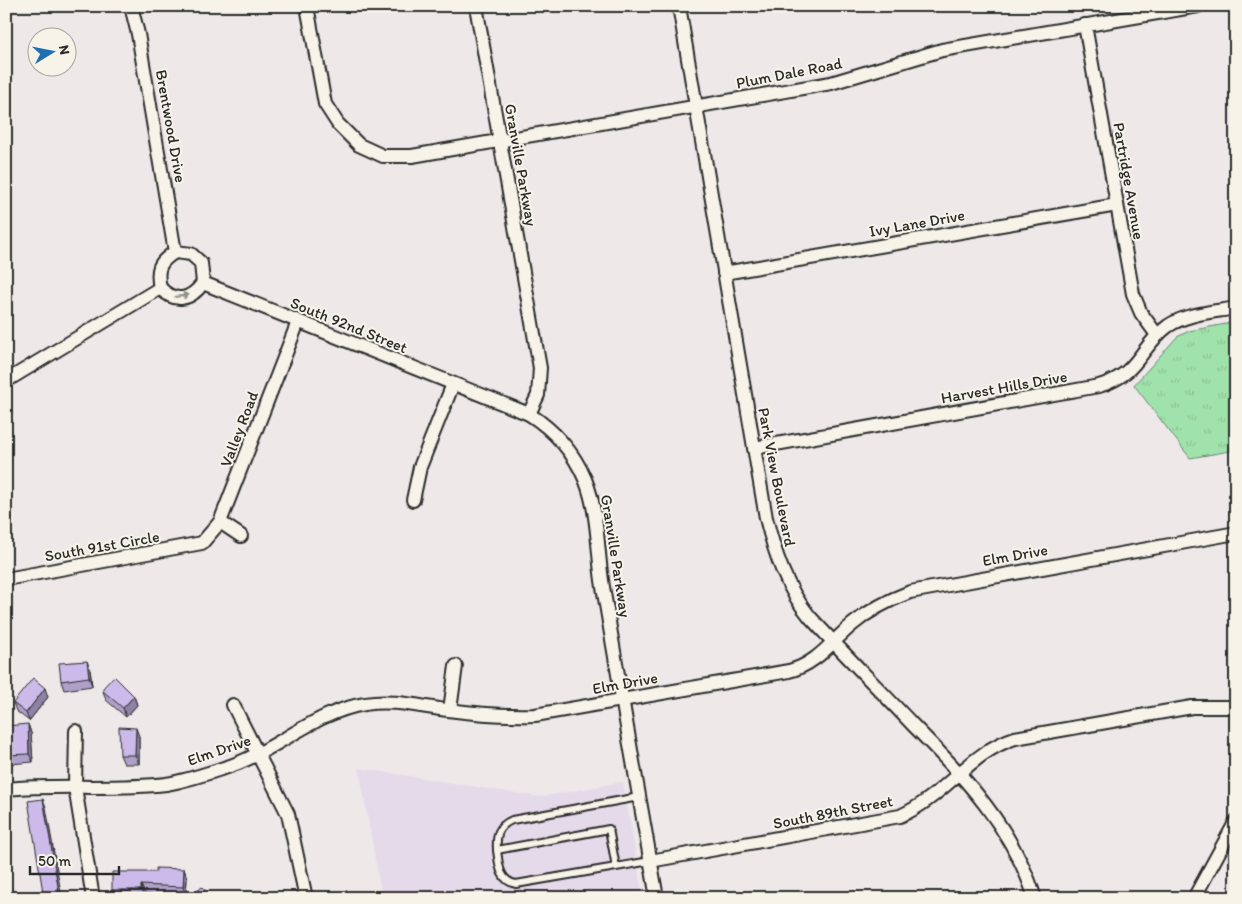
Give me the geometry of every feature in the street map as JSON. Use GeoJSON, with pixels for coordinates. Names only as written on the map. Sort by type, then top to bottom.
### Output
{"type":"FeatureCollection","features":[{"type":"Feature","properties":{"kind":"street","name":"Brentwood Drive"},"geometry":{"type":"LineString","coordinates":[[130,6],[138,34],[175,252]]}},
{"type":"Feature","properties":{"kind":"street","name":"Plum Dale Road"},"geometry":{"type":"LineString","coordinates":[[307,6],[325,104],[338,124],[359,145],[383,156],[412,156],[831,83],[942,50],[1198,6]]}},
{"type":"Feature","properties":{"kind":"street","name":"Granville Parkway"},"geometry":{"type":"LineString","coordinates":[[476,6],[540,368],[540,386],[529,414],[550,429],[568,449],[581,470],[591,494],[600,570],[657,898]]}},
{"type":"Feature","properties":{"kind":"street","name":"Park View Boulevard"},"geometry":{"type":"LineString","coordinates":[[679,6],[766,518],[784,575],[804,610],[960,773],[1004,828],[1028,876],[1036,898]]}},
{"type":"Feature","properties":{"kind":"street","name":"Partridge Avenue"},"geometry":{"type":"LineString","coordinates":[[1085,25],[1135,300],[1141,314],[1157,335]]}},
{"type":"Feature","properties":{"kind":"street","name":"Ivy Lane Drive"},"geometry":{"type":"LineString","coordinates":[[724,273],[1117,205]]}},
{"type":"Feature","properties":{"kind":"street"},"geometry":{"type":"LineString","coordinates":[[175,252],[191,254],[198,260],[203,271],[203,283],[190,295],[180,298],[169,296],[160,288],[157,275],[163,260],[175,252]]}},
{"type":"Feature","properties":{"kind":"street","name":"South 92nd Street"},"geometry":{"type":"LineString","coordinates":[[203,283],[529,414]]}},
{"type":"Feature","properties":{"kind":"street"},"geometry":{"type":"LineString","coordinates":[[6,381],[160,288]]}},
{"type":"Feature","properties":{"kind":"street","name":"Harvest Hills Drive"},"geometry":{"type":"LineString","coordinates":[[754,448],[1099,386],[1126,374],[1157,335],[1181,319],[1236,308]]}},
{"type":"Feature","properties":{"kind":"street","name":"Valley Road"},"geometry":{"type":"LineString","coordinates":[[202,543],[220,522],[298,322]]}},
{"type":"Feature","properties":{"kind":"street"},"geometry":{"type":"LineString","coordinates":[[413,500],[420,467],[453,384]]}},
{"type":"Feature","properties":{"kind":"street"},"geometry":{"type":"LineString","coordinates":[[220,522],[241,536]]}},
{"type":"Feature","properties":{"kind":"street","name":"Elm Drive"},"geometry":{"type":"LineString","coordinates":[[6,789],[37,786],[75,787],[166,784],[225,768],[259,754],[320,719],[357,706],[372,703],[503,716],[535,715],[797,669],[810,663],[853,624],[882,604],[922,588],[1236,533]]}},
{"type":"Feature","properties":{"kind":"street","name":"South 91st Circle"},"geometry":{"type":"LineString","coordinates":[[6,579],[202,543]]}},
{"type":"Feature","properties":{"kind":"street"},"geometry":{"type":"LineString","coordinates":[[450,710],[456,666]]}},
{"type":"Feature","properties":{"kind":"street"},"geometry":{"type":"LineString","coordinates":[[233,705],[288,814],[306,898]]}},
{"type":"Feature","properties":{"kind":"street","name":"South 89th Street"},"geometry":{"type":"LineString","coordinates":[[650,861],[890,819],[924,805],[988,750],[1015,738],[1192,707],[1236,707]]}},
{"type":"Feature","properties":{"kind":"street"},"geometry":{"type":"LineString","coordinates":[[76,731],[75,787],[93,898]]}},
{"type":"Feature","properties":{"kind":"street"},"geometry":{"type":"LineString","coordinates":[[1194,898],[1236,821]]}},
{"type":"Feature","properties":{"kind":"lane"},"geometry":{"type":"LineString","coordinates":[[639,797],[512,820],[499,829],[496,835],[497,850],[503,877],[508,882],[516,884],[650,861]]}},
{"type":"Feature","properties":{"kind":"lane"},"geometry":{"type":"LineString","coordinates":[[497,850],[609,829],[616,867]]}},
{"type":"Feature","properties":{"kind":"shaded area"},"geometry":{"type":"Polygon","coordinates":[[[359,768],[540,797],[623,782],[643,898],[382,898],[359,768]]]}},
{"type":"Feature","properties":{"kind":"green space"},"geometry":{"type":"Polygon","coordinates":[[[1236,322],[1236,450],[1190,458],[1134,385],[1177,337],[1189,331],[1236,322]]]}},
{"type":"Feature","properties":{"kind":"building"},"geometry":{"type":"Polygon","coordinates":[[[87,661],[89,677],[61,681],[59,663],[87,661]]]}},
{"type":"Feature","properties":{"kind":"building"},"geometry":{"type":"Polygon","coordinates":[[[114,676],[134,696],[123,708],[103,691],[103,688],[114,676]]]}},
{"type":"Feature","properties":{"kind":"building"},"geometry":{"type":"Polygon","coordinates":[[[33,678],[45,688],[26,713],[13,703],[33,678]]]}},
{"type":"Feature","properties":{"kind":"building"},"geometry":{"type":"Polygon","coordinates":[[[28,724],[29,754],[7,755],[6,726],[28,724]]]}},
{"type":"Feature","properties":{"kind":"building"},"geometry":{"type":"Polygon","coordinates":[[[119,727],[136,728],[135,755],[120,755],[119,727]]]}},
{"type":"Feature","properties":{"kind":"building"},"geometry":{"type":"Polygon","coordinates":[[[43,799],[60,898],[44,898],[28,801],[43,799]]]}},
{"type":"Feature","properties":{"kind":"building"},"geometry":{"type":"Polygon","coordinates":[[[156,868],[184,869],[183,887],[141,885],[141,890],[112,890],[112,872],[156,872],[156,868]]]}},
{"type":"Feature","properties":{"kind":"building"},"geometry":{"type":"Polygon","coordinates":[[[202,887],[212,898],[189,898],[202,887]]]}}]}
